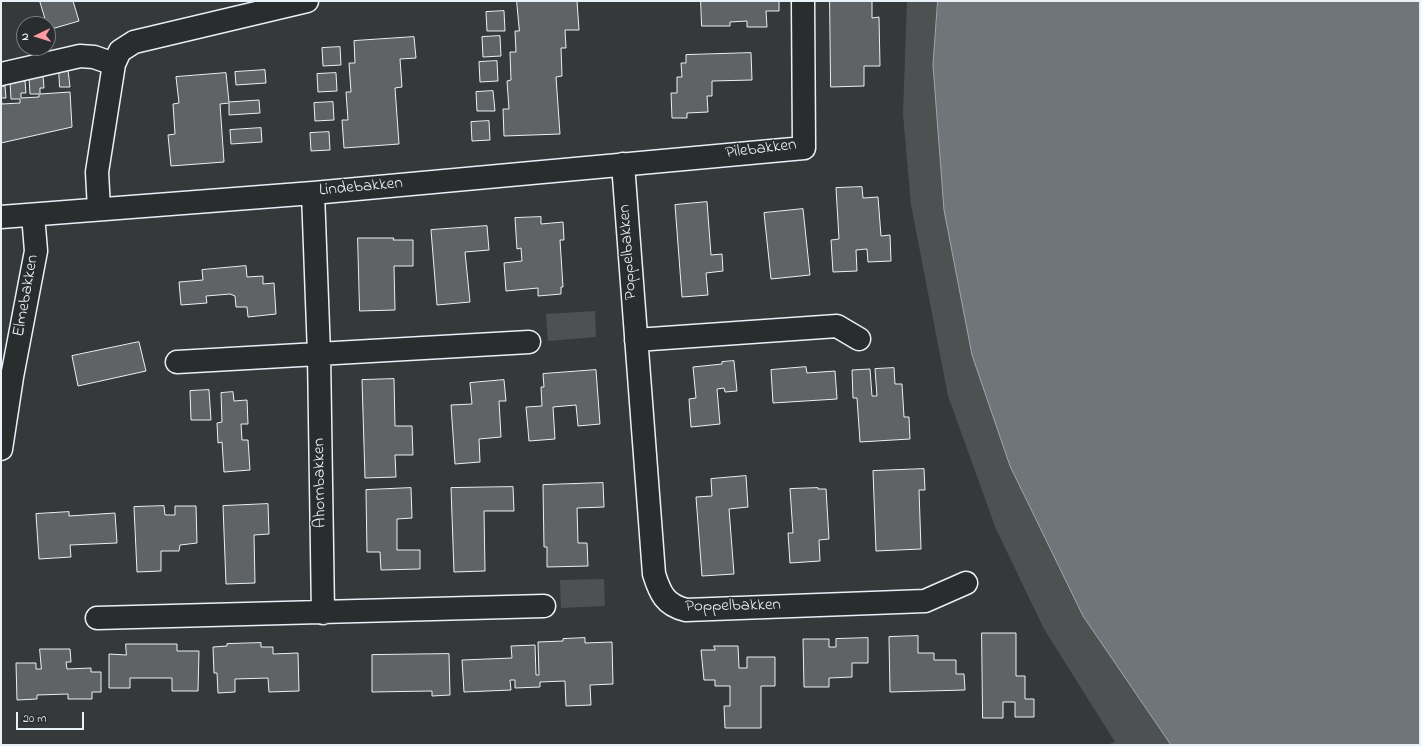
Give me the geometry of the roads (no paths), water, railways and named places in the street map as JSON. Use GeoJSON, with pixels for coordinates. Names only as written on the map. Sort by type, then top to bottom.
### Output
{"type":"FeatureCollection","features":[{"type":"Feature","properties":{"kind":"street"},"geometry":{"type":"LineString","coordinates":[[99,209],[97,172],[114,64],[120,51],[134,42],[255,7],[307,1]]}},
{"type":"Feature","properties":{"kind":"street","name":"Pilebakken"},"geometry":{"type":"LineString","coordinates":[[623,164],[804,148],[803,1]]}},
{"type":"Feature","properties":{"kind":"street"},"geometry":{"type":"LineString","coordinates":[[1,74],[80,56],[94,57],[114,64]]}},
{"type":"Feature","properties":{"kind":"street","name":"Lindebakken"},"geometry":{"type":"LineString","coordinates":[[1,217],[313,193],[623,164]]}},
{"type":"Feature","properties":{"kind":"street","name":"Poppelbakken"},"geometry":{"type":"LineString","coordinates":[[623,164],[654,574],[659,589],[669,604],[686,610],[925,601],[966,583]]}},
{"type":"Feature","properties":{"kind":"street","name":"Ahornbakken"},"geometry":{"type":"LineString","coordinates":[[313,193],[319,354],[323,613]]}},
{"type":"Feature","properties":{"kind":"street","name":"Elmebakken"},"geometry":{"type":"LineString","coordinates":[[1,449],[7,376],[36,251],[33,215]]}},
{"type":"Feature","properties":{"kind":"street"},"geometry":{"type":"LineString","coordinates":[[636,340],[837,326],[859,339]]}},
{"type":"Feature","properties":{"kind":"street"},"geometry":{"type":"LineString","coordinates":[[177,362],[529,342]]}},
{"type":"Feature","properties":{"kind":"street"},"geometry":{"type":"LineString","coordinates":[[97,618],[544,606]]}}]}
